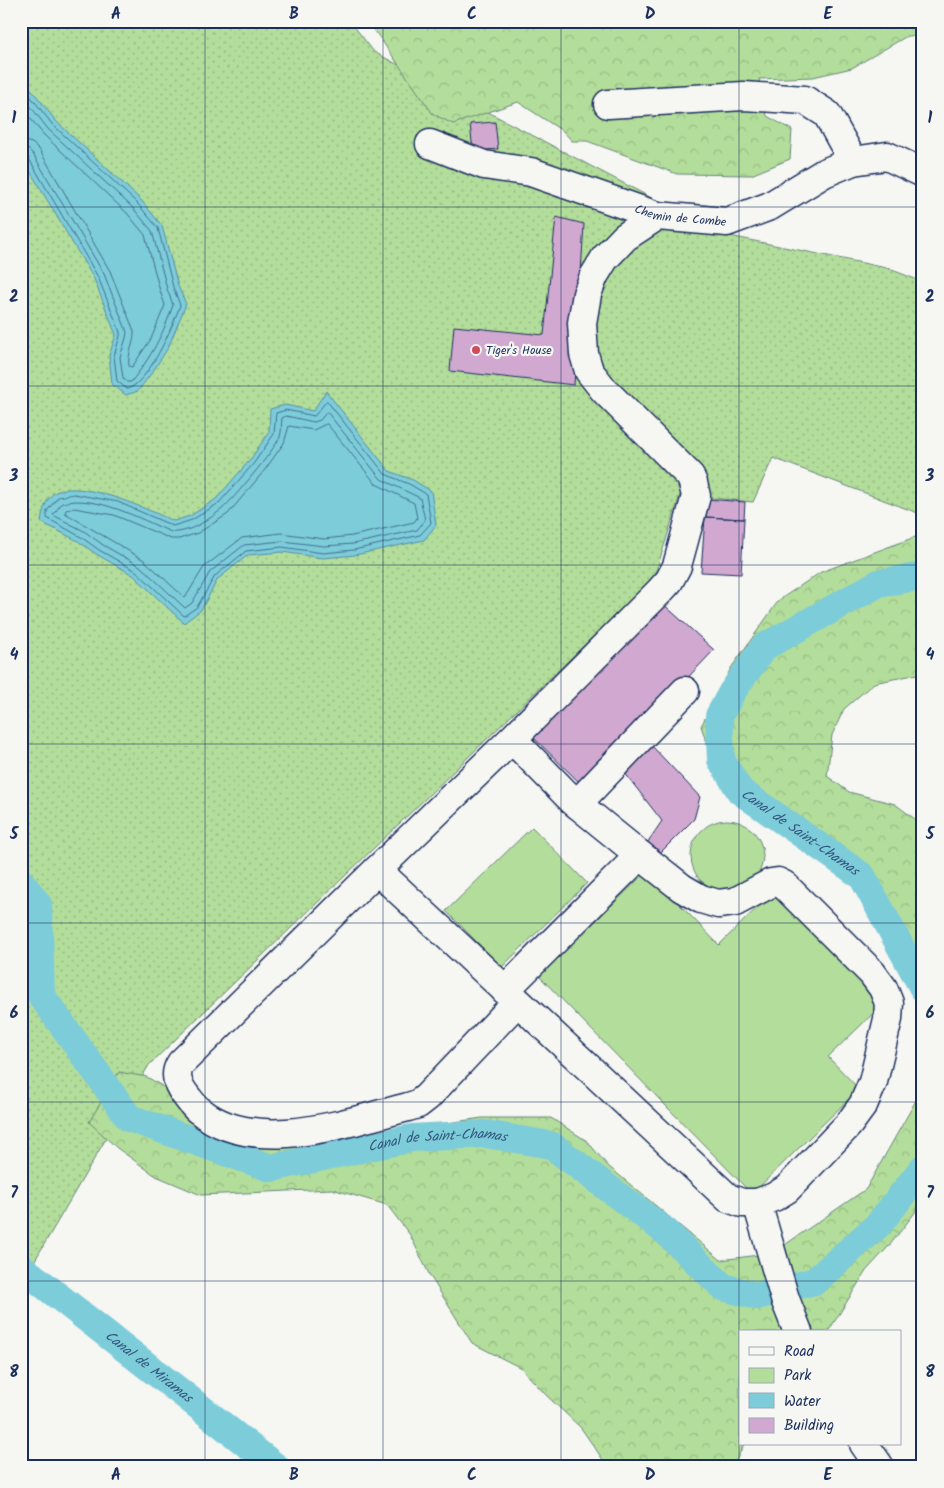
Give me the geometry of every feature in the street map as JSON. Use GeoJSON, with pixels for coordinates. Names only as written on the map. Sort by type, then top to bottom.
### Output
{"type":"FeatureCollection","features":[{"type":"Feature","properties":{"kind":"lane"},"geometry":{"type":"LineString","coordinates":[[608,104],[744,96],[805,100],[827,114],[853,160]]}},
{"type":"Feature","properties":{"kind":"lane","name":"Chemin de Combe"},"geometry":{"type":"LineString","coordinates":[[430,144],[484,164],[531,172],[657,216],[727,222],[770,206],[824,173],[853,160],[887,156],[923,173]]}},
{"type":"Feature","properties":{"kind":"lane"},"geometry":{"type":"LineString","coordinates":[[640,855],[511,996],[427,1097],[418,1104],[310,1131],[273,1134],[240,1130],[218,1122],[199,1111],[183,1093],[177,1081],[176,1070],[181,1063],[512,740],[669,581],[677,566],[696,496],[693,483],[690,476],[604,390],[590,371],[584,354],[582,323],[587,294],[594,276],[605,258],[625,237],[657,216]]}},
{"type":"Feature","properties":{"kind":"lane"},"geometry":{"type":"LineString","coordinates":[[577,804],[685,691]]}},
{"type":"Feature","properties":{"kind":"lane"},"geometry":{"type":"LineString","coordinates":[[377,870],[728,1198],[742,1203],[757,1203],[774,1197],[787,1189],[849,1124],[863,1105],[873,1082],[888,1019],[889,1003],[883,988],[872,973],[784,885],[778,882],[771,882],[735,902],[718,904],[701,899],[682,888],[577,804],[512,740]]}},
{"type":"Feature","properties":{"kind":"lane"},"geometry":{"type":"LineString","coordinates":[[757,1203],[782,1289],[797,1330]]}},
{"type":"Feature","properties":{"kind":"lane"},"geometry":{"type":"LineString","coordinates":[[865,1446],[880,1467]]}},
{"type":"Feature","properties":{"kind":"green space"},"geometry":{"type":"Polygon","coordinates":[[[21,21],[350,21],[374,52],[720,234],[887,268],[923,282],[923,515],[773,458],[753,502],[680,495],[654,578],[149,1065],[21,1284],[21,21]]]}},
{"type":"Feature","properties":{"kind":"green space"},"geometry":{"type":"Polygon","coordinates":[[[368,21],[923,21],[923,35],[907,36],[852,68],[813,77],[759,79],[767,116],[792,130],[790,159],[751,175],[677,174],[587,141],[572,141],[564,132],[518,102],[453,124],[433,114],[368,21]]]}},
{"type":"Feature","properties":{"kind":"green space"},"geometry":{"type":"Polygon","coordinates":[[[923,534],[923,673],[874,683],[844,709],[832,735],[827,776],[849,792],[895,804],[923,825],[923,963],[866,871],[724,787],[714,766],[701,726],[731,668],[779,600],[821,572],[923,534]]]}},
{"type":"Feature","properties":{"kind":"green space"},"geometry":{"type":"Polygon","coordinates":[[[727,820],[747,826],[757,836],[763,856],[757,876],[747,886],[727,892],[707,886],[697,876],[691,856],[697,836],[707,826],[727,820]]]}},
{"type":"Feature","properties":{"kind":"green space"},"geometry":{"type":"Polygon","coordinates":[[[532,827],[587,883],[502,967],[446,911],[532,827]]]}},
{"type":"Feature","properties":{"kind":"green space"},"geometry":{"type":"Polygon","coordinates":[[[647,871],[719,945],[775,890],[884,1003],[828,1057],[859,1089],[752,1194],[539,976],[647,871]]]}},
{"type":"Feature","properties":{"kind":"green space"},"geometry":{"type":"Polygon","coordinates":[[[119,1072],[147,1077],[205,1112],[285,1146],[482,1118],[551,1118],[587,1141],[608,1166],[721,1260],[773,1253],[866,1189],[923,1088],[923,1202],[889,1246],[866,1271],[829,1330],[739,1330],[739,1446],[743,1446],[733,1467],[608,1467],[581,1428],[521,1368],[472,1343],[430,1276],[410,1235],[387,1205],[332,1189],[201,1195],[156,1176],[117,1148],[89,1122],[119,1072]]]}},
{"type":"Feature","properties":{"kind":"water"},"geometry":{"type":"Polygon","coordinates":[[[21,76],[56,121],[141,200],[162,226],[178,286],[186,304],[168,348],[138,391],[126,395],[112,384],[109,355],[116,335],[94,279],[21,156],[21,76]]]}},
{"type":"Feature","properties":{"kind":"water"},"geometry":{"type":"Polygon","coordinates":[[[326,391],[389,471],[413,480],[431,491],[436,525],[424,540],[355,555],[323,558],[282,552],[248,555],[218,579],[201,610],[184,623],[133,575],[96,554],[78,541],[41,522],[44,509],[50,497],[56,492],[68,489],[82,489],[115,498],[174,521],[190,516],[216,499],[250,460],[269,432],[270,409],[285,405],[313,411],[326,391]]]}},
{"type":"Feature","properties":{"kind":"building"},"geometry":{"type":"Polygon","coordinates":[[[495,122],[498,149],[473,151],[470,124],[495,122]]]}},
{"type":"Feature","properties":{"kind":"building"},"geometry":{"type":"Polygon","coordinates":[[[556,217],[584,224],[574,385],[450,371],[454,326],[544,335],[556,217]]]}},
{"type":"Feature","properties":{"kind":"building"},"geometry":{"type":"Polygon","coordinates":[[[706,499],[745,502],[744,519],[705,517],[706,499]]]}},
{"type":"Feature","properties":{"kind":"building"},"geometry":{"type":"Polygon","coordinates":[[[705,517],[744,519],[741,574],[701,572],[705,517]]]}},
{"type":"Feature","properties":{"kind":"building"},"geometry":{"type":"Polygon","coordinates":[[[660,601],[714,650],[584,787],[531,735],[660,601]]]}},
{"type":"Feature","properties":{"kind":"building"},"geometry":{"type":"Polygon","coordinates":[[[651,745],[700,797],[694,819],[653,860],[645,846],[662,821],[624,772],[651,745]]]}},
{"type":"Feature","properties":{"kind":"waterway","name":"Canal de Saint-Chamas"},"geometry":{"type":"LineString","coordinates":[[923,576],[879,583],[764,647],[732,692],[719,716],[721,760],[740,791],[862,876],[923,988]]}},
{"type":"Feature","properties":{"kind":"waterway","name":"Canal de Saint-Chamas"},"geometry":{"type":"LineString","coordinates":[[21,882],[38,904],[41,995],[129,1118],[271,1168],[412,1138],[485,1134],[551,1145],[665,1231],[723,1287],[757,1296],[815,1281],[879,1224],[923,1168]]}},
{"type":"Feature","properties":{"kind":"waterway","name":"Canal de Miramas"},"geometry":{"type":"LineString","coordinates":[[21,1267],[276,1467]]}},
{"type":"Feature","properties":{"kind":"place","name":"Tiger's House"},"geometry":{"type":"Point","coordinates":[476,350]}}]}
